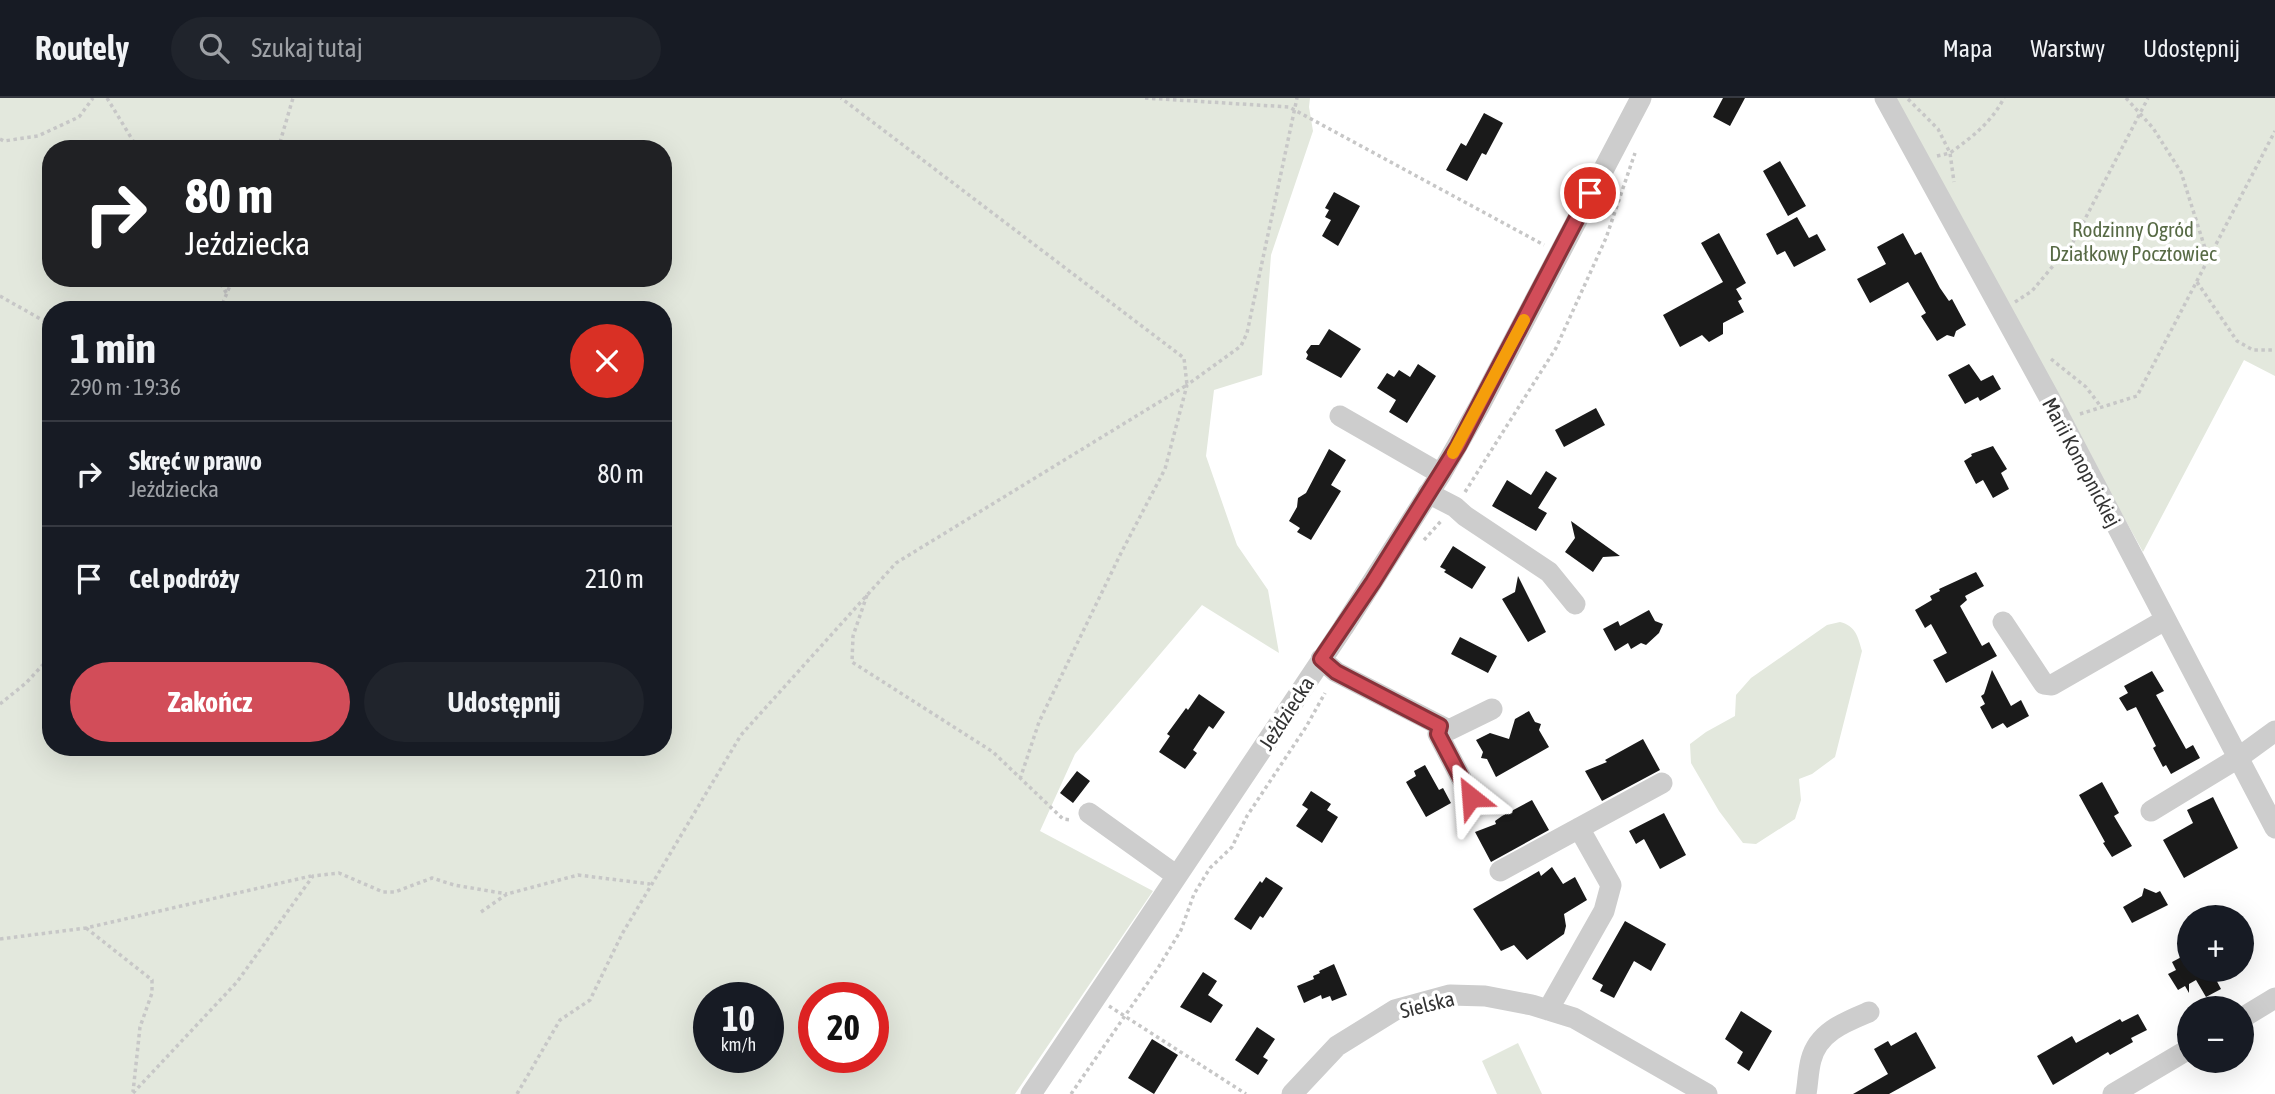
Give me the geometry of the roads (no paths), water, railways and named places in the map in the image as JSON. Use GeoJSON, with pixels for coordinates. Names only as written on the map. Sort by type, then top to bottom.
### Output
{"type":"FeatureCollection","features":[{"type":"Feature","properties":{"kind":"street","name":"Jeździecka"},"geometry":{"type":"LineString","coordinates":[[1031,1094],[1441,474],[1641,98]]}},
{"type":"Feature","properties":{"kind":"street","name":"Marii Konopnickiej"},"geometry":{"type":"LineString","coordinates":[[1885,98],[2054,408],[2275,828]]}},
{"type":"Feature","properties":{"kind":"street"},"geometry":{"type":"LineString","coordinates":[[1340,416],[1441,474]]}},
{"type":"Feature","properties":{"kind":"street"},"geometry":{"type":"LineString","coordinates":[[1428,493],[1455,507],[1549,572],[1575,604]]}},
{"type":"Feature","properties":{"kind":"street"},"geometry":{"type":"LineString","coordinates":[[2003,622],[2044,684],[2052,685],[2165,620]]}},
{"type":"Feature","properties":{"kind":"street"},"geometry":{"type":"LineString","coordinates":[[1321,659],[1336,672],[1449,730],[1492,709]]}},
{"type":"Feature","properties":{"kind":"street"},"geometry":{"type":"LineString","coordinates":[[1440,726],[1438,734],[1471,797]]}},
{"type":"Feature","properties":{"kind":"street"},"geometry":{"type":"LineString","coordinates":[[2151,811],[2238,758],[2275,731]]}},
{"type":"Feature","properties":{"kind":"street"},"geometry":{"type":"LineString","coordinates":[[1500,871],[1662,783]]}},
{"type":"Feature","properties":{"kind":"street"},"geometry":{"type":"LineString","coordinates":[[1081,817],[1177,876]]}},
{"type":"Feature","properties":{"kind":"street"},"geometry":{"type":"LineString","coordinates":[[1548,1010],[1604,911],[1611,885],[1579,828]]}},
{"type":"Feature","properties":{"kind":"street","name":"Sielska"},"geometry":{"type":"LineString","coordinates":[[1292,1094],[1337,1046],[1395,1010],[1450,995],[1485,996],[1574,1018],[1707,1094]]}},
{"type":"Feature","properties":{"kind":"street"},"geometry":{"type":"LineString","coordinates":[[2254,1011],[2275,998]]}},
{"type":"Feature","properties":{"kind":"street"},"geometry":{"type":"LineString","coordinates":[[1807,1094],[1811,1059],[1818,1045],[1834,1027],[1869,1012]]}},
{"type":"Feature","properties":{"kind":"street"},"geometry":{"type":"LineString","coordinates":[[2113,1094],[2177,1056]]}},
{"type":"Feature","properties":{"kind":"park label","name":"Rodzinny Ogród Działkowy Pocztowiec"},"geometry":{"type":"Point","coordinates":[2133,241]}}]}
